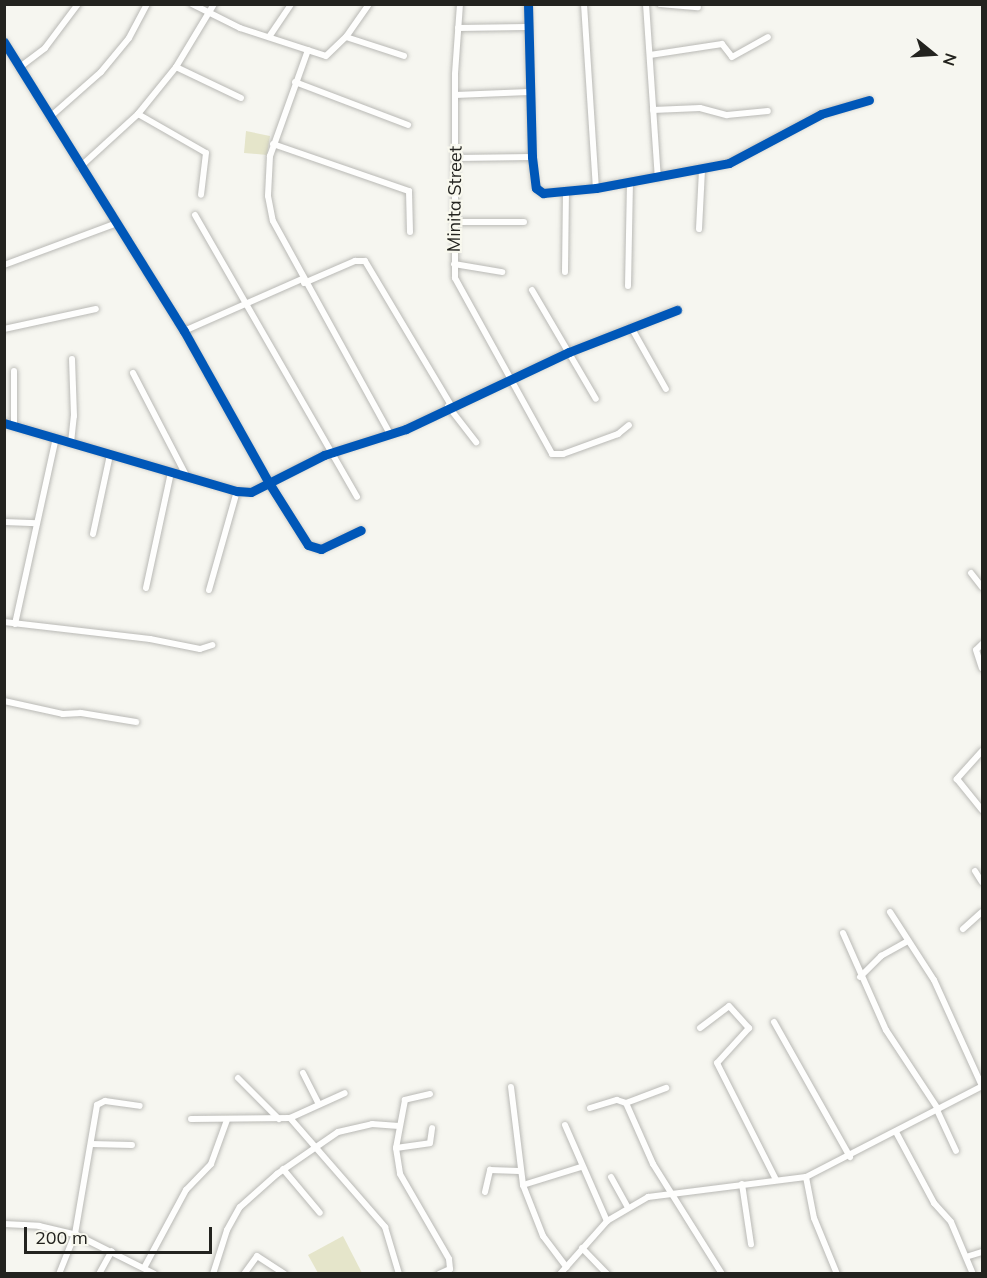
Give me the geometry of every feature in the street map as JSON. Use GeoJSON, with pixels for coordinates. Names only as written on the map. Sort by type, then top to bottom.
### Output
{"type":"FeatureCollection","features":[{"type":"Feature","properties":{"kind":"street"},"geometry":{"type":"LineString","coordinates":[[20,68],[45,48],[78,4]]}},
{"type":"Feature","properties":{"kind":"street"},"geometry":{"type":"LineString","coordinates":[[50,117],[101,72],[129,38],[147,4]]}},
{"type":"Feature","properties":{"kind":"street"},"geometry":{"type":"LineString","coordinates":[[192,4],[240,28],[329,56],[346,37],[369,4]]}},
{"type":"Feature","properties":{"kind":"street"},"geometry":{"type":"LineString","coordinates":[[80,166],[108,145],[138,114],[176,67],[214,4]]}},
{"type":"Feature","properties":{"kind":"street"},"geometry":{"type":"LineString","coordinates":[[269,37],[291,4]]}},
{"type":"Feature","properties":{"kind":"street","name":"Minita Street"},"geometry":{"type":"LineString","coordinates":[[460,4],[455,95],[455,278],[508,381],[552,454],[563,454],[607,438],[629,425]]}},
{"type":"Feature","properties":{"kind":"street"},"geometry":{"type":"LineString","coordinates":[[528,4],[526,27],[532,157],[538,191],[596,188],[729,163],[821,114],[869,100]]}},
{"type":"Feature","properties":{"kind":"street"},"geometry":{"type":"LineString","coordinates":[[584,4],[596,188]]}},
{"type":"Feature","properties":{"kind":"street"},"geometry":{"type":"LineString","coordinates":[[646,4],[658,178]]}},
{"type":"Feature","properties":{"kind":"street"},"geometry":{"type":"LineString","coordinates":[[660,4],[698,7]]}},
{"type":"Feature","properties":{"kind":"street"},"geometry":{"type":"LineString","coordinates":[[458,28],[526,27]]}},
{"type":"Feature","properties":{"kind":"street"},"geometry":{"type":"LineString","coordinates":[[346,37],[404,56]]}},
{"type":"Feature","properties":{"kind":"street"},"geometry":{"type":"LineString","coordinates":[[650,55],[723,44],[732,57],[768,38]]}},
{"type":"Feature","properties":{"kind":"street"},"geometry":{"type":"LineString","coordinates":[[4,42],[184,331],[269,483],[314,549],[361,530]]}},
{"type":"Feature","properties":{"kind":"street"},"geometry":{"type":"LineString","coordinates":[[308,50],[273,144],[268,196],[274,228],[303,281],[377,403],[390,434]]}},
{"type":"Feature","properties":{"kind":"street"},"geometry":{"type":"LineString","coordinates":[[176,67],[240,98]]}},
{"type":"Feature","properties":{"kind":"street"},"geometry":{"type":"LineString","coordinates":[[295,82],[408,125]]}},
{"type":"Feature","properties":{"kind":"street"},"geometry":{"type":"LineString","coordinates":[[455,95],[529,92]]}},
{"type":"Feature","properties":{"kind":"street"},"geometry":{"type":"LineString","coordinates":[[653,110],[700,108],[727,115],[768,111]]}},
{"type":"Feature","properties":{"kind":"street"},"geometry":{"type":"LineString","coordinates":[[138,114],[206,153],[201,195]]}},
{"type":"Feature","properties":{"kind":"street"},"geometry":{"type":"LineString","coordinates":[[273,144],[409,191],[410,232]]}},
{"type":"Feature","properties":{"kind":"street"},"geometry":{"type":"LineString","coordinates":[[456,158],[532,157]]}},
{"type":"Feature","properties":{"kind":"street"},"geometry":{"type":"LineString","coordinates":[[699,230],[702,169]]}},
{"type":"Feature","properties":{"kind":"street"},"geometry":{"type":"LineString","coordinates":[[628,286],[630,182]]}},
{"type":"Feature","properties":{"kind":"street"},"geometry":{"type":"LineString","coordinates":[[565,272],[566,190]]}},
{"type":"Feature","properties":{"kind":"street"},"geometry":{"type":"LineString","coordinates":[[195,215],[245,307],[357,497]]}},
{"type":"Feature","properties":{"kind":"street"},"geometry":{"type":"LineString","coordinates":[[454,222],[524,222]]}},
{"type":"Feature","properties":{"kind":"street"},"geometry":{"type":"LineString","coordinates":[[4,265],[117,223]]}},
{"type":"Feature","properties":{"kind":"street"},"geometry":{"type":"LineString","coordinates":[[184,331],[303,281],[355,261],[365,261],[449,406],[476,442]]}},
{"type":"Feature","properties":{"kind":"street"},"geometry":{"type":"LineString","coordinates":[[454,264],[502,272]]}},
{"type":"Feature","properties":{"kind":"street"},"geometry":{"type":"LineString","coordinates":[[532,290],[596,399]]}},
{"type":"Feature","properties":{"kind":"street"},"geometry":{"type":"LineString","coordinates":[[4,329],[96,309]]}},
{"type":"Feature","properties":{"kind":"street"},"geometry":{"type":"LineString","coordinates":[[4,423],[237,491],[251,492],[331,452],[390,434],[569,352],[677,310]]}},
{"type":"Feature","properties":{"kind":"street"},"geometry":{"type":"LineString","coordinates":[[631,327],[666,388]]}},
{"type":"Feature","properties":{"kind":"street"},"geometry":{"type":"LineString","coordinates":[[71,443],[75,416],[72,360]]}},
{"type":"Feature","properties":{"kind":"street"},"geometry":{"type":"LineString","coordinates":[[14,371],[14,425]]}},
{"type":"Feature","properties":{"kind":"street"},"geometry":{"type":"LineString","coordinates":[[133,373],[187,477]]}},
{"type":"Feature","properties":{"kind":"street"},"geometry":{"type":"LineString","coordinates":[[15,624],[56,438]]}},
{"type":"Feature","properties":{"kind":"street"},"geometry":{"type":"LineString","coordinates":[[93,534],[110,455]]}},
{"type":"Feature","properties":{"kind":"street"},"geometry":{"type":"LineString","coordinates":[[146,588],[171,472]]}},
{"type":"Feature","properties":{"kind":"street"},"geometry":{"type":"LineString","coordinates":[[209,590],[237,491]]}},
{"type":"Feature","properties":{"kind":"street"},"geometry":{"type":"LineString","coordinates":[[4,522],[37,523]]}},
{"type":"Feature","properties":{"kind":"street"},"geometry":{"type":"LineString","coordinates":[[971,573],[982,587]]}},
{"type":"Feature","properties":{"kind":"street"},"geometry":{"type":"LineString","coordinates":[[4,622],[150,639],[200,649],[212,645]]}},
{"type":"Feature","properties":{"kind":"street"},"geometry":{"type":"LineString","coordinates":[[982,645],[976,650],[982,668]]}},
{"type":"Feature","properties":{"kind":"street"},"geometry":{"type":"LineString","coordinates":[[4,702],[63,714],[81,713],[136,722]]}},
{"type":"Feature","properties":{"kind":"street"},"geometry":{"type":"LineString","coordinates":[[982,751],[957,779],[982,810]]}},
{"type":"Feature","properties":{"kind":"street"},"geometry":{"type":"LineString","coordinates":[[975,871],[982,882]]}},
{"type":"Feature","properties":{"kind":"street"},"geometry":{"type":"LineString","coordinates":[[560,1274],[607,1221],[627,1206],[671,1191],[806,1177],[982,1086],[942,997],[890,912]]}},
{"type":"Feature","properties":{"kind":"street"},"geometry":{"type":"LineString","coordinates":[[963,929],[982,912]]}},
{"type":"Feature","properties":{"kind":"street"},"geometry":{"type":"LineString","coordinates":[[843,933],[860,977],[886,1030],[938,1109],[956,1151]]}},
{"type":"Feature","properties":{"kind":"street"},"geometry":{"type":"LineString","coordinates":[[860,977],[880,956],[908,941]]}},
{"type":"Feature","properties":{"kind":"street"},"geometry":{"type":"LineString","coordinates":[[700,1028],[729,1006],[749,1028],[717,1063],[776,1180]]}},
{"type":"Feature","properties":{"kind":"street"},"geometry":{"type":"LineString","coordinates":[[774,1022],[850,1156]]}},
{"type":"Feature","properties":{"kind":"street"},"geometry":{"type":"LineString","coordinates":[[303,1073],[318,1103]]}},
{"type":"Feature","properties":{"kind":"street"},"geometry":{"type":"LineString","coordinates":[[238,1078],[279,1119]]}},
{"type":"Feature","properties":{"kind":"street"},"geometry":{"type":"LineString","coordinates":[[511,1087],[519,1171],[523,1185],[543,1236],[566,1267]]}},
{"type":"Feature","properties":{"kind":"street"},"geometry":{"type":"LineString","coordinates":[[590,1108],[617,1100],[626,1103],[666,1088]]}},
{"type":"Feature","properties":{"kind":"street"},"geometry":{"type":"LineString","coordinates":[[191,1119],[290,1118],[318,1103],[345,1093]]}},
{"type":"Feature","properties":{"kind":"street"},"geometry":{"type":"LineString","coordinates":[[430,1094],[405,1100],[396,1148],[400,1174],[449,1259],[450,1269],[439,1274]]}},
{"type":"Feature","properties":{"kind":"street"},"geometry":{"type":"LineString","coordinates":[[59,1274],[75,1234],[94,1115],[100,1102],[140,1106]]}},
{"type":"Feature","properties":{"kind":"street"},"geometry":{"type":"LineString","coordinates":[[626,1103],[653,1164],[722,1274]]}},
{"type":"Feature","properties":{"kind":"street"},"geometry":{"type":"LineString","coordinates":[[290,1118],[385,1227],[399,1274]]}},
{"type":"Feature","properties":{"kind":"street"},"geometry":{"type":"LineString","coordinates":[[144,1268],[186,1190],[211,1164],[227,1120]]}},
{"type":"Feature","properties":{"kind":"street"},"geometry":{"type":"LineString","coordinates":[[566,1125],[581,1167],[607,1221]]}},
{"type":"Feature","properties":{"kind":"street"},"geometry":{"type":"LineString","coordinates":[[213,1274],[227,1230],[240,1208],[283,1169],[314,1148],[356,1126],[399,1126]]}},
{"type":"Feature","properties":{"kind":"street"},"geometry":{"type":"LineString","coordinates":[[396,1148],[430,1143],[432,1128]]}},
{"type":"Feature","properties":{"kind":"street"},"geometry":{"type":"LineString","coordinates":[[896,1132],[969,1256],[973,1274]]}},
{"type":"Feature","properties":{"kind":"street"},"geometry":{"type":"LineString","coordinates":[[91,1144],[132,1144]]}},
{"type":"Feature","properties":{"kind":"street"},"geometry":{"type":"LineString","coordinates":[[523,1185],[581,1167]]}},
{"type":"Feature","properties":{"kind":"street"},"geometry":{"type":"LineString","coordinates":[[283,1169],[320,1213]]}},
{"type":"Feature","properties":{"kind":"street"},"geometry":{"type":"LineString","coordinates":[[485,1192],[490,1170],[519,1171]]}},
{"type":"Feature","properties":{"kind":"street"},"geometry":{"type":"LineString","coordinates":[[611,1177],[627,1206]]}},
{"type":"Feature","properties":{"kind":"street"},"geometry":{"type":"LineString","coordinates":[[806,1177],[814,1218],[837,1274]]}},
{"type":"Feature","properties":{"kind":"street"},"geometry":{"type":"LineString","coordinates":[[742,1184],[751,1244]]}},
{"type":"Feature","properties":{"kind":"street"},"geometry":{"type":"LineString","coordinates":[[4,1224],[39,1226],[75,1234],[155,1274]]}},
{"type":"Feature","properties":{"kind":"street"},"geometry":{"type":"LineString","coordinates":[[582,1248],[607,1274]]}},
{"type":"Feature","properties":{"kind":"street"},"geometry":{"type":"LineString","coordinates":[[99,1274],[112,1251]]}},
{"type":"Feature","properties":{"kind":"street"},"geometry":{"type":"LineString","coordinates":[[969,1256],[982,1252]]}},
{"type":"Feature","properties":{"kind":"street"},"geometry":{"type":"LineString","coordinates":[[244,1274],[257,1256],[285,1274]]}},
{"type":"Feature","properties":{"kind":"green space"},"geometry":{"type":"Polygon","coordinates":[[[246,131],[270,136],[267,155],[244,153],[246,131]]]}},
{"type":"Feature","properties":{"kind":"green space"},"geometry":{"type":"Polygon","coordinates":[[[343,1236],[362,1273],[318,1273],[308,1255],[343,1236]]]}},
{"type":"Feature","properties":{"kind":"cycle path"},"geometry":{"type":"LineString","coordinates":[[528,4],[532,157],[536,188],[543,193],[596,188],[729,163],[821,114],[869,100]]}},
{"type":"Feature","properties":{"kind":"cycle path"},"geometry":{"type":"LineString","coordinates":[[4,42],[184,331],[269,483],[308,545],[321,549],[361,530]]}},
{"type":"Feature","properties":{"kind":"cycle path"},"geometry":{"type":"LineString","coordinates":[[4,423],[237,491],[251,492],[324,455],[406,429],[569,352],[677,310]]}}]}
